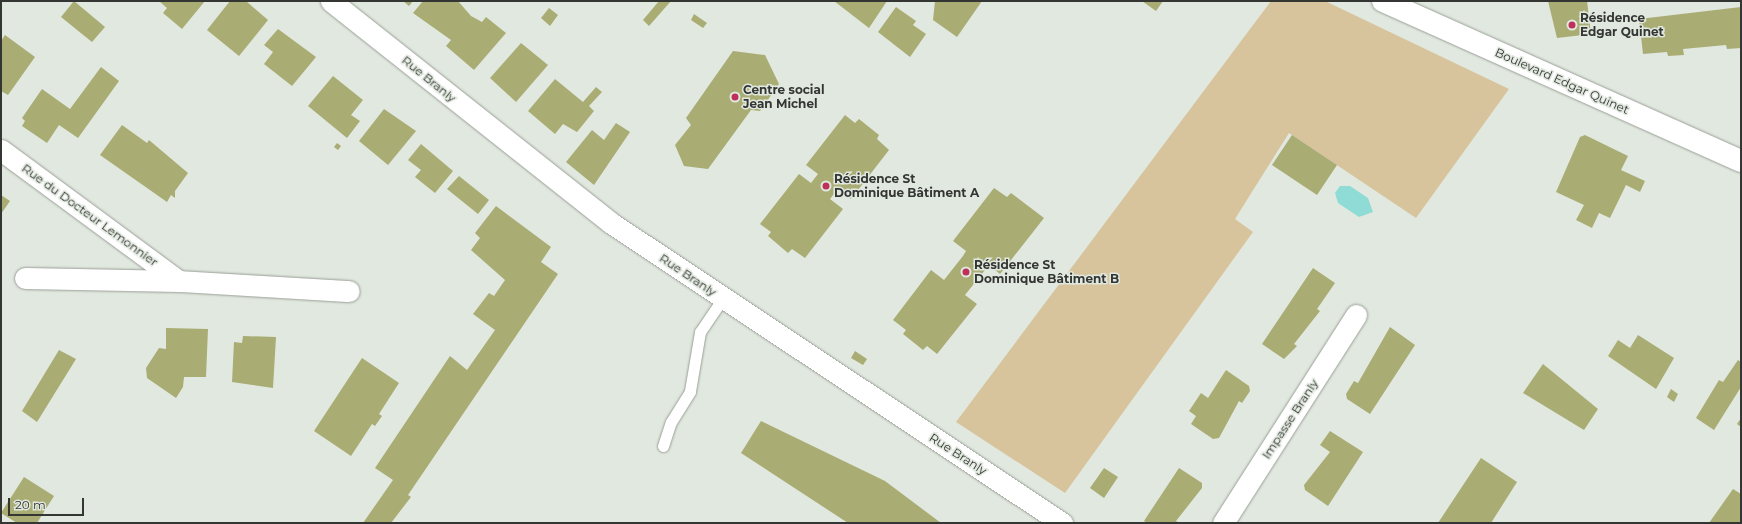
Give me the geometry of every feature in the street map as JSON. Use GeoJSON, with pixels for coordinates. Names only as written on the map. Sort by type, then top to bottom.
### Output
{"type":"FeatureCollection","features":[{"type":"Feature","properties":{"kind":"street","name":"Rue Branly"},"geometry":{"type":"LineString","coordinates":[[331,1],[610,223],[1062,523]]}},
{"type":"Feature","properties":{"kind":"street","name":"Boulevard Edgar Quinet"},"geometry":{"type":"LineString","coordinates":[[1383,1],[1741,161]]}},
{"type":"Feature","properties":{"kind":"street","name":"Rue du Docteur Lemonnier"},"geometry":{"type":"LineString","coordinates":[[1,150],[179,281]]}},
{"type":"Feature","properties":{"kind":"street","name":"Rue du Docteur Lemonnier"},"geometry":{"type":"LineString","coordinates":[[25,278],[179,281],[349,291]]}},
{"type":"Feature","properties":{"kind":"street","name":"Impasse Branly"},"geometry":{"type":"LineString","coordinates":[[1223,523],[1356,315]]}},
{"type":"Feature","properties":{"kind":"lane"},"geometry":{"type":"LineString","coordinates":[[664,446],[671,422],[690,391],[700,332],[723,298]]}},
{"type":"Feature","properties":{"kind":"shaded area"},"geometry":{"type":"Polygon","coordinates":[[[1271,1],[1325,1],[1509,89],[1416,218],[1289,133],[1235,219],[1253,232],[1065,493],[956,422],[1271,1]]]}},
{"type":"Feature","properties":{"kind":"water"},"geometry":{"type":"Polygon","coordinates":[[[1340,186],[1350,186],[1368,198],[1373,212],[1359,217],[1338,203],[1335,193],[1340,186]]]}},
{"type":"Feature","properties":{"kind":"building"},"geometry":{"type":"Polygon","coordinates":[[[74,1],[105,27],[92,42],[61,17],[74,1]]]}},
{"type":"Feature","properties":{"kind":"building"},"geometry":{"type":"Polygon","coordinates":[[[159,1],[205,1],[182,29],[163,13],[167,8],[159,1]]]}},
{"type":"Feature","properties":{"kind":"building"},"geometry":{"type":"Polygon","coordinates":[[[230,1],[246,1],[268,20],[239,56],[207,30],[230,1]]]}},
{"type":"Feature","properties":{"kind":"building"},"geometry":{"type":"Polygon","coordinates":[[[403,1],[413,1],[409,6],[403,1]]]}},
{"type":"Feature","properties":{"kind":"building"},"geometry":{"type":"Polygon","coordinates":[[[423,1],[458,1],[471,16],[482,22],[486,17],[506,33],[474,70],[446,46],[451,40],[413,13],[423,1]]]}},
{"type":"Feature","properties":{"kind":"building"},"geometry":{"type":"Polygon","coordinates":[[[659,1],[671,1],[649,26],[643,20],[659,1]]]}},
{"type":"Feature","properties":{"kind":"building"},"geometry":{"type":"Polygon","coordinates":[[[834,1],[887,1],[869,28],[834,1]]]}},
{"type":"Feature","properties":{"kind":"building"},"geometry":{"type":"Polygon","coordinates":[[[935,1],[982,1],[957,37],[933,20],[935,1]]]}},
{"type":"Feature","properties":{"kind":"building"},"geometry":{"type":"Polygon","coordinates":[[[1142,1],[1163,1],[1156,11],[1142,1]]]}},
{"type":"Feature","properties":{"kind":"building","name":"Résidence Edgar Quinet"},"geometry":{"type":"Polygon","coordinates":[[[1548,1],[1587,1],[1591,34],[1557,38],[1548,1]]]}},
{"type":"Feature","properties":{"kind":"building"},"geometry":{"type":"Polygon","coordinates":[[[896,7],[916,21],[913,25],[926,34],[910,57],[878,32],[896,7]]]}},
{"type":"Feature","properties":{"kind":"building"},"geometry":{"type":"Polygon","coordinates":[[[1741,7],[1741,48],[1727,49],[1726,45],[1683,49],[1684,55],[1668,56],[1667,52],[1643,54],[1639,19],[1741,7]]]}},
{"type":"Feature","properties":{"kind":"building"},"geometry":{"type":"Polygon","coordinates":[[[549,8],[558,15],[550,26],[541,18],[549,8]]]}},
{"type":"Feature","properties":{"kind":"building"},"geometry":{"type":"Polygon","coordinates":[[[694,14],[707,23],[703,28],[691,20],[694,14]]]}},
{"type":"Feature","properties":{"kind":"building"},"geometry":{"type":"Polygon","coordinates":[[[278,29],[316,57],[292,86],[264,64],[273,52],[264,45],[278,29]]]}},
{"type":"Feature","properties":{"kind":"building"},"geometry":{"type":"Polygon","coordinates":[[[5,35],[35,57],[8,95],[1,91],[1,41],[5,35]]]}},
{"type":"Feature","properties":{"kind":"building"},"geometry":{"type":"Polygon","coordinates":[[[521,43],[548,65],[516,102],[490,78],[521,43]]]}},
{"type":"Feature","properties":{"kind":"building","name":"Centre social Jean Michel"},"geometry":{"type":"Polygon","coordinates":[[[733,51],[765,55],[779,84],[760,111],[751,110],[708,169],[684,166],[675,145],[691,125],[686,118],[733,51]]]}},
{"type":"Feature","properties":{"kind":"building"},"geometry":{"type":"Polygon","coordinates":[[[101,67],[119,81],[78,138],[59,125],[47,143],[22,126],[25,121],[22,118],[42,89],[70,109],[101,67]]]}},
{"type":"Feature","properties":{"kind":"building"},"geometry":{"type":"Polygon","coordinates":[[[333,76],[363,100],[351,115],[360,121],[347,138],[308,106],[333,76]]]}},
{"type":"Feature","properties":{"kind":"building"},"geometry":{"type":"Polygon","coordinates":[[[555,79],[583,102],[596,87],[602,92],[589,106],[594,111],[577,132],[563,124],[555,134],[528,111],[555,79]]]}},
{"type":"Feature","properties":{"kind":"building"},"geometry":{"type":"Polygon","coordinates":[[[384,109],[416,131],[388,165],[359,141],[384,109]]]}},
{"type":"Feature","properties":{"kind":"building","name":"Résidence St Dominique Bâtiment A"},"geometry":{"type":"Polygon","coordinates":[[[845,115],[855,123],[859,119],[879,135],[877,139],[889,150],[851,199],[838,189],[830,199],[843,209],[805,258],[792,249],[788,253],[768,236],[771,232],[760,224],[799,174],[811,183],[818,174],[806,165],[845,115]]]}},
{"type":"Feature","properties":{"kind":"building"},"geometry":{"type":"Polygon","coordinates":[[[616,123],[630,132],[594,185],[566,162],[592,130],[604,140],[616,123]]]}},
{"type":"Feature","properties":{"kind":"building"},"geometry":{"type":"Polygon","coordinates":[[[122,125],[147,143],[149,140],[188,173],[175,191],[175,198],[171,195],[167,202],[100,155],[122,125]]]}},
{"type":"Feature","properties":{"kind":"building"},"geometry":{"type":"Polygon","coordinates":[[[1292,135],[1337,165],[1317,195],[1272,165],[1292,135]]]}},
{"type":"Feature","properties":{"kind":"building"},"geometry":{"type":"Polygon","coordinates":[[[1585,135],[1628,156],[1621,170],[1645,181],[1640,192],[1626,185],[1610,218],[1599,213],[1592,228],[1576,220],[1584,205],[1556,192],[1580,137],[1585,135]]]}},
{"type":"Feature","properties":{"kind":"building"},"geometry":{"type":"Polygon","coordinates":[[[337,143],[341,146],[338,150],[334,147],[337,143]]]}},
{"type":"Feature","properties":{"kind":"building"},"geometry":{"type":"Polygon","coordinates":[[[421,144],[453,171],[435,193],[415,177],[421,170],[408,160],[421,144]]]}},
{"type":"Feature","properties":{"kind":"building"},"geometry":{"type":"Polygon","coordinates":[[[459,176],[489,200],[478,214],[447,189],[459,176]]]}},
{"type":"Feature","properties":{"kind":"building","name":"Résidence St Dominique Bâtiment B"},"geometry":{"type":"Polygon","coordinates":[[[994,188],[1007,197],[1011,193],[1044,218],[1000,274],[989,265],[965,295],[977,304],[937,354],[927,346],[923,350],[903,334],[906,330],[893,320],[931,270],[944,280],[963,256],[966,251],[953,241],[994,188]]]}},
{"type":"Feature","properties":{"kind":"building"},"geometry":{"type":"Polygon","coordinates":[[[1,195],[10,201],[1,214],[1,195]]]}},
{"type":"Feature","properties":{"kind":"building"},"geometry":{"type":"Polygon","coordinates":[[[496,206],[551,247],[541,262],[558,274],[408,495],[411,497],[391,523],[363,523],[393,480],[375,468],[450,356],[467,370],[495,330],[473,314],[489,293],[494,296],[505,280],[471,250],[480,238],[475,233],[496,206]]]}},
{"type":"Feature","properties":{"kind":"building"},"geometry":{"type":"Polygon","coordinates":[[[1313,268],[1335,283],[1317,309],[1320,311],[1294,344],[1297,346],[1284,359],[1262,344],[1313,268]]]}},
{"type":"Feature","properties":{"kind":"building"},"geometry":{"type":"Polygon","coordinates":[[[1390,327],[1415,345],[1370,414],[1347,399],[1346,394],[1354,381],[1358,383],[1390,327]]]}},
{"type":"Feature","properties":{"kind":"building"},"geometry":{"type":"Polygon","coordinates":[[[166,328],[208,329],[206,377],[184,377],[183,387],[176,398],[147,378],[146,368],[159,348],[166,349],[166,328]]]}},
{"type":"Feature","properties":{"kind":"building"},"geometry":{"type":"Polygon","coordinates":[[[1638,335],[1674,358],[1656,389],[1608,356],[1618,340],[1630,348],[1638,335]]]}},
{"type":"Feature","properties":{"kind":"building"},"geometry":{"type":"Polygon","coordinates":[[[243,336],[276,337],[273,388],[232,382],[234,342],[242,343],[243,336]]]}},
{"type":"Feature","properties":{"kind":"building"},"geometry":{"type":"Polygon","coordinates":[[[59,350],[76,359],[37,422],[22,411],[59,350]]]}},
{"type":"Feature","properties":{"kind":"building"},"geometry":{"type":"Polygon","coordinates":[[[855,351],[867,359],[863,365],[851,358],[855,351]]]}},
{"type":"Feature","properties":{"kind":"building"},"geometry":{"type":"Polygon","coordinates":[[[362,358],[399,383],[379,414],[382,416],[375,426],[372,424],[351,456],[314,431],[362,358]]]}},
{"type":"Feature","properties":{"kind":"building"},"geometry":{"type":"Polygon","coordinates":[[[1738,360],[1741,362],[1741,387],[1714,430],[1696,418],[1719,380],[1723,382],[1738,360]]]}},
{"type":"Feature","properties":{"kind":"building"},"geometry":{"type":"Polygon","coordinates":[[[1543,364],[1598,409],[1584,430],[1523,393],[1543,364]]]}},
{"type":"Feature","properties":{"kind":"building"},"geometry":{"type":"Polygon","coordinates":[[[1226,370],[1249,386],[1250,391],[1242,403],[1239,401],[1219,438],[1213,439],[1191,424],[1196,416],[1189,411],[1201,393],[1208,398],[1226,370]]]}},
{"type":"Feature","properties":{"kind":"building"},"geometry":{"type":"Polygon","coordinates":[[[1671,389],[1678,394],[1674,402],[1667,397],[1671,389]]]}},
{"type":"Feature","properties":{"kind":"building"},"geometry":{"type":"Polygon","coordinates":[[[1741,418],[1741,427],[1737,424],[1741,418]]]}},
{"type":"Feature","properties":{"kind":"building"},"geometry":{"type":"Polygon","coordinates":[[[761,421],[885,481],[941,523],[848,523],[741,453],[761,421]]]}},
{"type":"Feature","properties":{"kind":"building"},"geometry":{"type":"Polygon","coordinates":[[[1330,431],[1363,452],[1328,506],[1305,490],[1304,485],[1330,452],[1320,445],[1330,431]]]}},
{"type":"Feature","properties":{"kind":"building"},"geometry":{"type":"Polygon","coordinates":[[[1481,458],[1517,482],[1491,523],[1438,523],[1481,458]]]}},
{"type":"Feature","properties":{"kind":"building"},"geometry":{"type":"Polygon","coordinates":[[[1104,468],[1118,477],[1104,498],[1090,488],[1104,468]]]}},
{"type":"Feature","properties":{"kind":"building"},"geometry":{"type":"Polygon","coordinates":[[[1179,468],[1202,483],[1202,488],[1176,521],[1179,523],[1147,523],[1144,521],[1179,468]]]}},
{"type":"Feature","properties":{"kind":"building"},"geometry":{"type":"Polygon","coordinates":[[[24,477],[54,496],[37,523],[17,523],[1,513],[24,477]]]}},
{"type":"Feature","properties":{"kind":"building"},"geometry":{"type":"Polygon","coordinates":[[[1733,489],[1741,494],[1741,523],[1709,523],[1733,489]]]}},
{"type":"Feature","properties":{"kind":"place","name":"Résidence Edgar Quinet"},"geometry":{"type":"Point","coordinates":[1572,25]}},
{"type":"Feature","properties":{"kind":"place","name":"Centre social Jean Michel"},"geometry":{"type":"Point","coordinates":[735,97]}},
{"type":"Feature","properties":{"kind":"place","name":"Résidence St Dominique Bâtiment A"},"geometry":{"type":"Point","coordinates":[826,186]}},
{"type":"Feature","properties":{"kind":"place","name":"Résidence St Dominique Bâtiment B"},"geometry":{"type":"Point","coordinates":[966,272]}}]}
